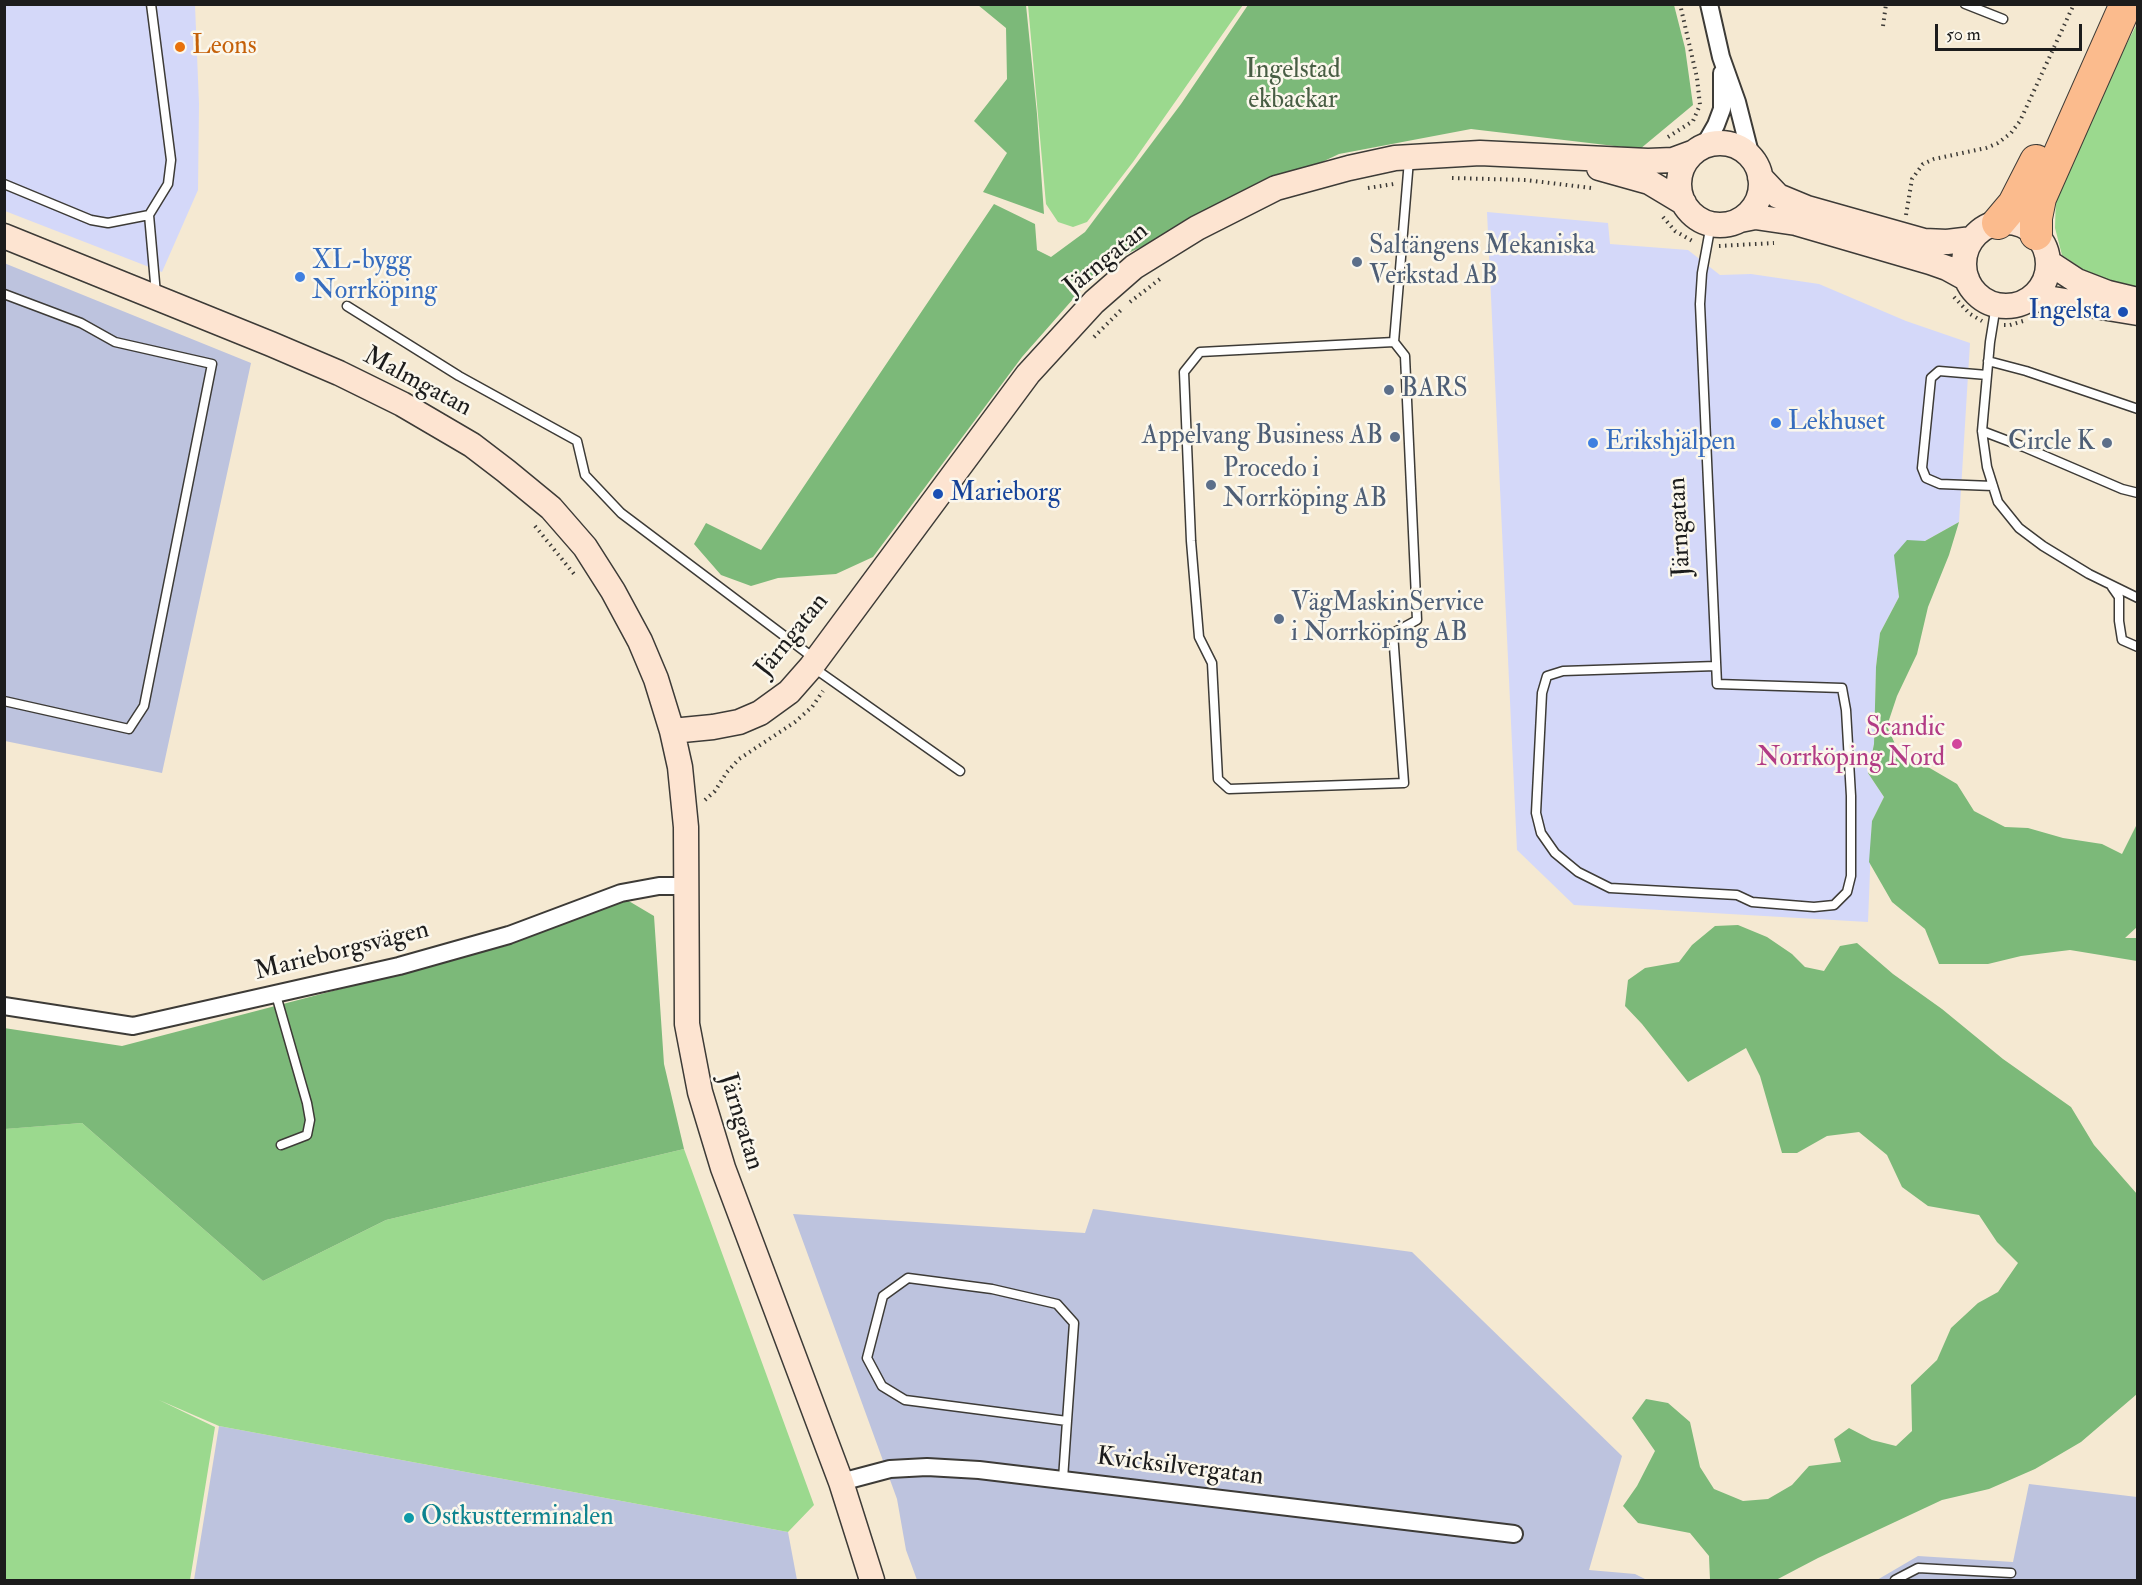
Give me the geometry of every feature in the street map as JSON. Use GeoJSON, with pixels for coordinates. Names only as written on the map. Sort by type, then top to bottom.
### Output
{"type":"FeatureCollection","features":[{"type":"Feature","properties":{"kind":"highway"},"geometry":{"type":"LineString","coordinates":[[1998,223],[2014,204],[2029,176],[2106,4]]}},
{"type":"Feature","properties":{"kind":"highway"},"geometry":{"type":"LineString","coordinates":[[2042,248],[2036,218],[2040,198],[2126,4]]}},
{"type":"Feature","properties":{"kind":"street"},"geometry":{"type":"LineString","coordinates":[[1709,4],[1721,57],[1737,102],[1761,189],[1750,212],[1740,220]]}},
{"type":"Feature","properties":{"kind":"street"},"geometry":{"type":"LineString","coordinates":[[1721,57],[1722,109],[1716,125],[1698,150],[1684,164],[1679,177],[1679,190],[1684,203],[1700,220],[1708,235],[1740,220],[1755,218],[1796,223],[1947,268],[1959,286],[1978,296],[1994,314],[2007,306],[2027,310],[2053,299],[2138,314]]}},
{"type":"Feature","properties":{"kind":"street"},"geometry":{"type":"LineString","coordinates":[[1698,150],[1721,143],[1737,146],[1778,196],[1791,202],[1924,241],[1947,242],[1972,239]]}},
{"type":"Feature","properties":{"kind":"street","name":"Järngatan"},"geometry":{"type":"LineString","coordinates":[[872,1581],[841,1482],[723,1168],[700,1092],[687,1024],[685,802],[672,731],[713,728],[739,722],[760,712],[819,668],[1028,374],[1094,302],[1134,267],[1197,228],[1276,188],[1348,168],[1410,157],[1480,153],[1648,161],[1672,160],[1698,150]]}},
{"type":"Feature","properties":{"kind":"street","name":"Järngatan"},"geometry":{"type":"LineString","coordinates":[[1552,157],[1649,182],[1684,203]]}},
{"type":"Feature","properties":{"kind":"street"},"geometry":{"type":"LineString","coordinates":[[1959,286],[1966,252],[1972,239],[1984,228],[1998,223],[2019,224],[2077,281],[2092,288],[2138,300]]}},
{"type":"Feature","properties":{"kind":"street","name":"Malmgatan"},"geometry":{"type":"LineString","coordinates":[[4,236],[339,374],[402,404],[472,445],[515,478],[558,516],[585,548],[613,591],[640,641],[656,679],[672,731]]}},
{"type":"Feature","properties":{"kind":"street"},"geometry":{"type":"LineString","coordinates":[[2027,310],[2047,273],[2042,248]]}},
{"type":"Feature","properties":{"kind":"street","name":"Marieborgsvägen"},"geometry":{"type":"LineString","coordinates":[[4,1006],[133,1026],[399,966],[509,935],[621,893],[659,886],[686,886]]}},
{"type":"Feature","properties":{"kind":"street","name":"Kvicksilvergatan"},"geometry":{"type":"LineString","coordinates":[[841,1482],[890,1469],[927,1467],[1064,1479],[1514,1534]]}},
{"type":"Feature","properties":{"kind":"lane"},"geometry":{"type":"LineString","coordinates":[[151,4],[171,160],[168,184],[149,215],[156,298]]}},
{"type":"Feature","properties":{"kind":"lane"},"geometry":{"type":"LineString","coordinates":[[1965,4],[2003,19]]}},
{"type":"Feature","properties":{"kind":"lane"},"geometry":{"type":"LineString","coordinates":[[1394,342],[1200,352],[1185,372],[1191,541],[1199,637],[1212,663],[1218,778],[1229,789],[1404,783],[1393,633],[1417,620],[1405,356],[1394,342],[1410,157]]}},
{"type":"Feature","properties":{"kind":"lane"},"geometry":{"type":"LineString","coordinates":[[4,184],[91,220],[108,223],[149,215]]}},
{"type":"Feature","properties":{"kind":"lane","name":"Järngatan"},"geometry":{"type":"LineString","coordinates":[[1708,235],[1700,289],[1700,313],[1718,684],[1842,688],[1846,710],[1851,796],[1851,876],[1847,892],[1834,905],[1804,906],[1752,902],[1737,895],[1610,888],[1578,872],[1555,853],[1541,833],[1536,813],[1542,693],[1547,676],[1563,671],[1716,666]]}},
{"type":"Feature","properties":{"kind":"lane"},"geometry":{"type":"LineString","coordinates":[[4,294],[81,323],[115,342],[212,364],[144,706],[129,729],[4,701]]}},
{"type":"Feature","properties":{"kind":"lane"},"geometry":{"type":"LineString","coordinates":[[347,306],[459,376],[577,441],[585,475],[621,513],[819,668],[960,771]]}},
{"type":"Feature","properties":{"kind":"lane"},"geometry":{"type":"LineString","coordinates":[[1994,314],[1982,431],[1987,467],[1998,502],[2019,528],[2053,553],[2138,598]]}},
{"type":"Feature","properties":{"kind":"lane"},"geometry":{"type":"LineString","coordinates":[[1988,361],[2026,371],[2138,409]]}},
{"type":"Feature","properties":{"kind":"lane"},"geometry":{"type":"LineString","coordinates":[[1987,375],[1939,370],[1931,378],[1922,468],[1926,478],[1940,484],[1993,486]]}},
{"type":"Feature","properties":{"kind":"lane"},"geometry":{"type":"LineString","coordinates":[[1982,431],[2122,489],[2138,493]]}},
{"type":"Feature","properties":{"kind":"lane"},"geometry":{"type":"LineString","coordinates":[[2110,584],[2119,597],[2122,640],[2138,647]]}},
{"type":"Feature","properties":{"kind":"lane"},"geometry":{"type":"LineString","coordinates":[[276,995],[308,1103],[310,1120],[308,1135],[281,1145]]}},
{"type":"Feature","properties":{"kind":"lane"},"geometry":{"type":"LineString","coordinates":[[1064,1479],[1074,1323],[1057,1304],[992,1289],[908,1278],[883,1296],[867,1358],[882,1386],[905,1400],[1067,1421]]}},
{"type":"Feature","properties":{"kind":"lane"},"geometry":{"type":"LineString","coordinates":[[1895,1581],[1918,1568],[2011,1573]]}},
{"type":"Feature","properties":{"kind":"path"},"geometry":{"type":"LineString","coordinates":[[1648,161],[1651,150],[1660,141],[1693,121],[1700,105],[1697,78],[1680,4]]}},
{"type":"Feature","properties":{"kind":"path"},"geometry":{"type":"LineString","coordinates":[[1883,26],[1886,4]]}},
{"type":"Feature","properties":{"kind":"path"},"geometry":{"type":"LineString","coordinates":[[1902,236],[1910,189],[1923,164],[1934,159],[1986,148],[1998,143],[2011,133],[2020,121],[2074,4]]}},
{"type":"Feature","properties":{"kind":"path"},"geometry":{"type":"LineString","coordinates":[[1361,189],[1431,179],[1479,178],[1526,180],[1596,189]]}},
{"type":"Feature","properties":{"kind":"path"},"geometry":{"type":"LineString","coordinates":[[1662,215],[1667,223],[1684,237],[1708,235],[1732,246],[1782,242]]}},
{"type":"Feature","properties":{"kind":"path"},"geometry":{"type":"LineString","coordinates":[[1093,339],[1123,308],[1165,275]]}},
{"type":"Feature","properties":{"kind":"path"},"geometry":{"type":"LineString","coordinates":[[1959,286],[1970,314],[1978,320],[1994,314],[2010,325],[2027,310]]}},
{"type":"Feature","properties":{"kind":"path"},"geometry":{"type":"LineString","coordinates":[[534,525],[579,581]]}},
{"type":"Feature","properties":{"kind":"path"},"geometry":{"type":"LineString","coordinates":[[685,802],[708,798],[739,759],[795,722],[812,707],[819,668]]}},
{"type":"Feature","properties":{"kind":"shaded area"},"geometry":{"type":"Polygon","coordinates":[[[4,5],[195,5],[199,104],[198,190],[162,272],[5,211],[4,5]]]}},
{"type":"Feature","properties":{"kind":"shaded area"},"geometry":{"type":"Polygon","coordinates":[[[1487,212],[1608,223],[1610,244],[1688,250],[1720,275],[1751,274],[1819,284],[1906,321],[1970,343],[1959,522],[1895,555],[1899,597],[1880,633],[1876,667],[1874,744],[1868,773],[1884,797],[1872,821],[1868,922],[1574,905],[1517,850],[1487,212]]]}},
{"type":"Feature","properties":{"kind":"shaded area"},"geometry":{"type":"Polygon","coordinates":[[[4,263],[251,363],[162,773],[5,741],[4,263]]]}},
{"type":"Feature","properties":{"kind":"shaded area"},"geometry":{"type":"Polygon","coordinates":[[[1093,1209],[1412,1252],[1622,1456],[1589,1570],[1635,1574],[1647,1580],[917,1580],[906,1550],[897,1499],[793,1214],[1085,1233],[1093,1209]]]}},
{"type":"Feature","properties":{"kind":"shaded area","name":"Ostkustterminalen"},"geometry":{"type":"Polygon","coordinates":[[[219,1426],[788,1532],[797,1580],[194,1580],[219,1426]]]}},
{"type":"Feature","properties":{"kind":"shaded area"},"geometry":{"type":"Polygon","coordinates":[[[2029,1484],[2137,1497],[2137,1580],[1877,1580],[1918,1556],[2013,1562],[2029,1484]]]}},
{"type":"Feature","properties":{"kind":"green space"},"geometry":{"type":"Polygon","coordinates":[[[978,5],[1026,5],[1044,214],[983,192],[1007,153],[974,121],[1007,79],[1006,28],[978,5]]]}},
{"type":"Feature","properties":{"kind":"green space"},"geometry":{"type":"Polygon","coordinates":[[[1028,5],[1243,5],[1133,162],[1087,222],[1073,227],[1058,222],[1046,204],[1028,5]]]}},
{"type":"Feature","properties":{"kind":"green space","name":"Ingelstad ekbackar"},"geometry":{"type":"Polygon","coordinates":[[[1248,5],[1674,5],[1685,48],[1693,105],[1640,149],[1471,129],[1339,154],[1103,265],[1022,357],[873,557],[836,574],[778,578],[751,586],[721,575],[694,544],[706,523],[761,550],[994,204],[1035,224],[1037,250],[1051,257],[1085,232],[1181,104],[1248,5]]]}},
{"type":"Feature","properties":{"kind":"green space"},"geometry":{"type":"Polygon","coordinates":[[[2137,24],[2137,287],[2113,283],[2084,270],[2062,255],[2055,228],[2056,196],[2137,24]]]}},
{"type":"Feature","properties":{"kind":"green space"},"geometry":{"type":"Polygon","coordinates":[[[1959,522],[1949,555],[1928,607],[1917,654],[1897,696],[1887,726],[1899,753],[1957,784],[1974,811],[2005,827],[2028,828],[2063,838],[2102,844],[2122,854],[2137,824],[2137,927],[2125,938],[2137,938],[2137,961],[2070,950],[2021,956],[1988,964],[1939,964],[1925,929],[1892,902],[1869,862],[1872,821],[1884,797],[1868,773],[1874,744],[1876,667],[1880,633],[1899,597],[1894,555],[1907,540],[1925,541],[1959,522]]]}},
{"type":"Feature","properties":{"kind":"green space"},"geometry":{"type":"Polygon","coordinates":[[[627,900],[654,916],[664,1064],[684,1149],[386,1220],[263,1281],[82,1123],[5,1129],[4,1028],[122,1046],[509,945],[627,900]]]}},
{"type":"Feature","properties":{"kind":"green space"},"geometry":{"type":"Polygon","coordinates":[[[1738,925],[1767,937],[1792,954],[1805,967],[1824,971],[1840,946],[1857,943],[1893,974],[1942,1009],[2003,1059],[2071,1107],[2094,1145],[2137,1194],[2137,1394],[2081,1442],[2035,1469],[1989,1489],[1942,1500],[1776,1580],[1710,1580],[1709,1556],[1690,1533],[1638,1523],[1623,1506],[1637,1486],[1655,1451],[1632,1418],[1646,1399],[1668,1403],[1690,1422],[1700,1467],[1714,1489],[1743,1501],[1768,1499],[1792,1485],[1809,1466],[1841,1462],[1834,1439],[1849,1428],[1872,1440],[1896,1446],[1912,1431],[1911,1385],[1937,1360],[1951,1328],[1978,1303],[1998,1292],[2018,1263],[1997,1242],[1979,1215],[1928,1206],[1902,1187],[1887,1155],[1859,1132],[1827,1136],[1797,1153],[1782,1153],[1760,1076],[1746,1048],[1688,1082],[1625,1006],[1628,980],[1645,968],[1679,962],[1692,945],[1715,926],[1738,925]]]}},
{"type":"Feature","properties":{"kind":"green space"},"geometry":{"type":"Polygon","coordinates":[[[82,1123],[263,1281],[386,1220],[684,1149],[814,1505],[788,1532],[219,1426],[159,1400],[215,1427],[190,1580],[5,1580],[4,1129],[82,1123]]]}},
{"type":"Feature","properties":{"kind":"place","name":"Leons"},"geometry":{"type":"Point","coordinates":[180,47]}},
{"type":"Feature","properties":{"kind":"place","name":"Saltängens Mekaniska Verkstad AB"},"geometry":{"type":"Point","coordinates":[1357,262]}},
{"type":"Feature","properties":{"kind":"place","name":"XL-bygg Norrköping"},"geometry":{"type":"Point","coordinates":[300,277]}},
{"type":"Feature","properties":{"kind":"place","name":"Ingelsta"},"geometry":{"type":"Point","coordinates":[2123,312]}},
{"type":"Feature","properties":{"kind":"place","name":"BARS"},"geometry":{"type":"Point","coordinates":[1389,390]}},
{"type":"Feature","properties":{"kind":"place","name":"Lekhuset"},"geometry":{"type":"Point","coordinates":[1776,423]}},
{"type":"Feature","properties":{"kind":"place","name":"Appelvang Business AB"},"geometry":{"type":"Point","coordinates":[1395,437]}},
{"type":"Feature","properties":{"kind":"place","name":"Erikshjälpen"},"geometry":{"type":"Point","coordinates":[1593,443]}},
{"type":"Feature","properties":{"kind":"place","name":"Circle K"},"geometry":{"type":"Point","coordinates":[2107,443]}},
{"type":"Feature","properties":{"kind":"place","name":"Procedo i Norrköping AB"},"geometry":{"type":"Point","coordinates":[1211,485]}},
{"type":"Feature","properties":{"kind":"place","name":"Marieborg"},"geometry":{"type":"Point","coordinates":[938,494]}},
{"type":"Feature","properties":{"kind":"place","name":"VägMaskinService i Norrköping AB"},"geometry":{"type":"Point","coordinates":[1279,619]}},
{"type":"Feature","properties":{"kind":"place","name":"Scandic Norrköping Nord"},"geometry":{"type":"Point","coordinates":[1957,744]}},
{"type":"Feature","properties":{"kind":"place","name":"Ostkustterminalen"},"geometry":{"type":"Point","coordinates":[409,1518]}}]}
